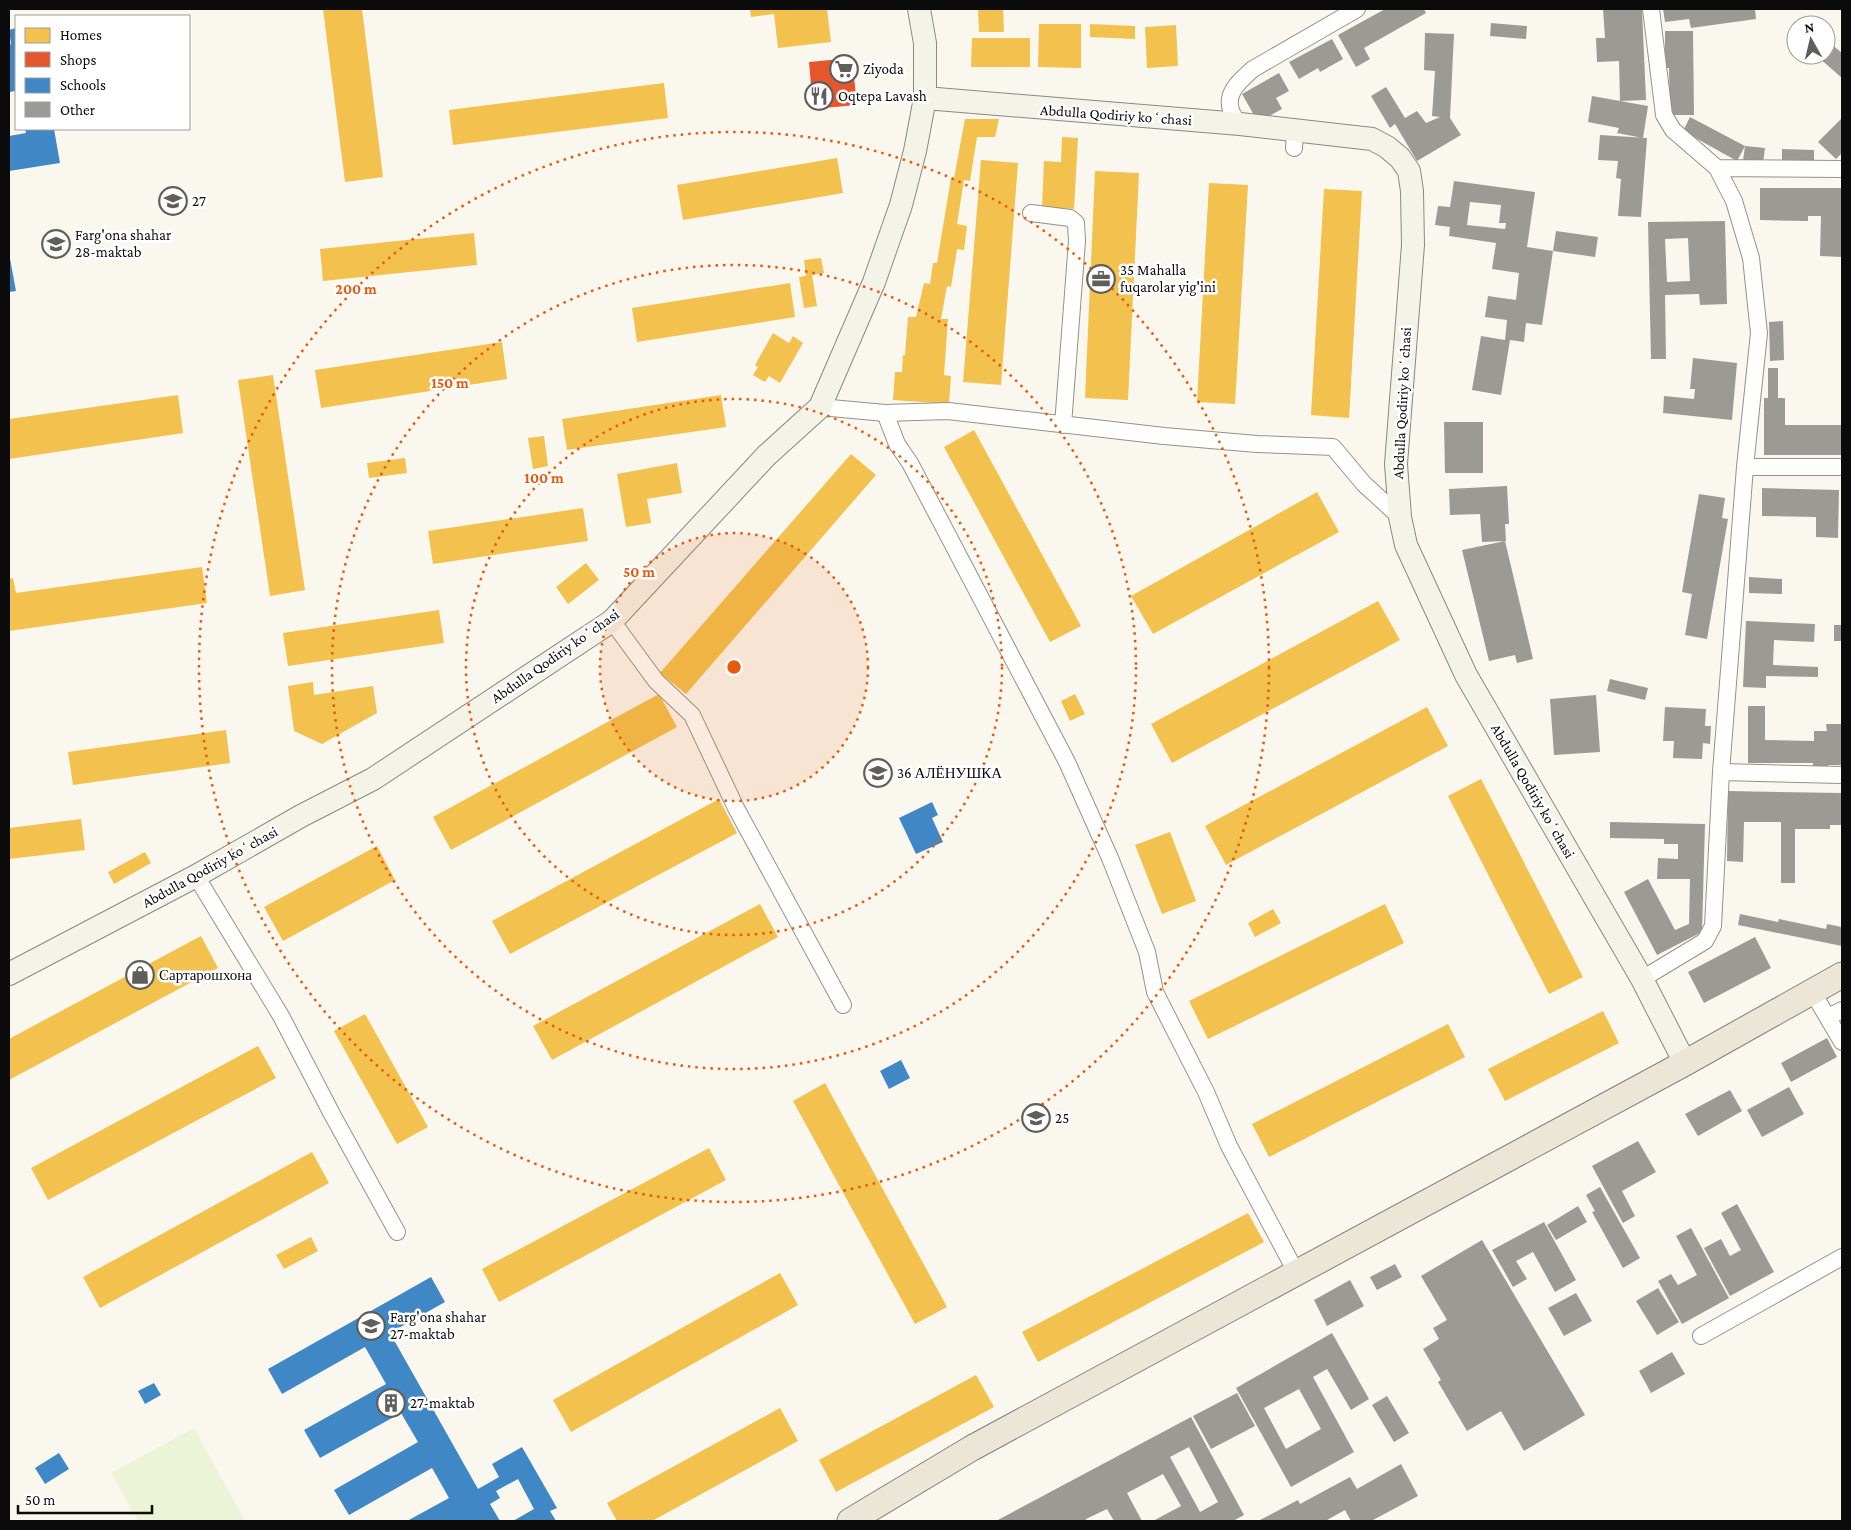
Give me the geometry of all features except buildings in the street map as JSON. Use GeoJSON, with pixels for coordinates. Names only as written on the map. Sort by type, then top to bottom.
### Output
{"type":"FeatureCollection","features":[{"type":"Feature","properties":{"kind":"main road"},"geometry":{"type":"LineString","coordinates":[[850,1521],[972,1448],[1685,1064],[1842,975]]}},
{"type":"Feature","properties":{"kind":"street","name":"Abdulla Qodiriy koʻchasi"},"geometry":{"type":"LineString","coordinates":[[9,974],[196,876],[301,816],[374,779],[612,620],[767,455],[820,407],[874,282],[901,205],[915,151],[924,98],[924,43],[919,9]]}},
{"type":"Feature","properties":{"kind":"street"},"geometry":{"type":"LineString","coordinates":[[1240,124],[1231,110],[1230,98],[1233,89],[1239,82],[1253,69],[1357,9]]}},
{"type":"Feature","properties":{"kind":"street"},"geometry":{"type":"LineString","coordinates":[[1642,979],[1705,941],[1713,926],[1720,772],[1745,467],[1759,333],[1751,258],[1734,201],[1717,168],[1673,130],[1664,114],[1651,9]]}},
{"type":"Feature","properties":{"kind":"street","name":"Abdulla Qodiriy koʻchasi"},"geometry":{"type":"LineString","coordinates":[[924,98],[1240,124],[1294,139],[1372,139],[1387,147],[1400,158],[1409,171],[1412,191],[1413,245],[1396,464],[1400,517],[1406,545],[1466,675],[1642,979],[1685,1064]]}},
{"type":"Feature","properties":{"kind":"street"},"geometry":{"type":"LineString","coordinates":[[1717,168],[1842,169]]}},
{"type":"Feature","properties":{"kind":"street"},"geometry":{"type":"LineString","coordinates":[[1031,213],[1070,218],[1076,223],[1077,241],[1063,425]]}},
{"type":"Feature","properties":{"kind":"street"},"geometry":{"type":"LineString","coordinates":[[820,407],[885,412],[948,411],[1164,436],[1256,444],[1333,447],[1364,484],[1400,517]]}},
{"type":"Feature","properties":{"kind":"street"},"geometry":{"type":"LineString","coordinates":[[885,412],[897,444],[910,463],[1067,762],[1110,858],[1144,944],[1156,992],[1206,1092],[1229,1146],[1296,1272]]}},
{"type":"Feature","properties":{"kind":"street"},"geometry":{"type":"LineString","coordinates":[[1745,467],[1842,467]]}},
{"type":"Feature","properties":{"kind":"street"},"geometry":{"type":"LineString","coordinates":[[612,620],[656,681],[692,715],[736,808],[842,1005]]}},
{"type":"Feature","properties":{"kind":"street"},"geometry":{"type":"LineString","coordinates":[[1720,772],[1842,775]]}},
{"type":"Feature","properties":{"kind":"street"},"geometry":{"type":"LineString","coordinates":[[196,876],[282,1016],[333,1116],[397,1232]]}},
{"type":"Feature","properties":{"kind":"street"},"geometry":{"type":"LineString","coordinates":[[1812,991],[1835,1014],[1842,1042]]}},
{"type":"Feature","properties":{"kind":"street"},"geometry":{"type":"LineString","coordinates":[[1702,1336],[1842,1257]]}},
{"type":"Feature","properties":{"kind":"green space"},"geometry":{"type":"Polygon","coordinates":[[[194,1428],[245,1521],[138,1521],[111,1473],[194,1428]]]}},
{"type":"Feature","properties":{"kind":"place","name":"Ziyoda"},"geometry":{"type":"Point","coordinates":[844,69]}},
{"type":"Feature","properties":{"kind":"place","name":"Oqtepa Lavash"},"geometry":{"type":"Point","coordinates":[819,96]}},
{"type":"Feature","properties":{"kind":"place","name":"27"},"geometry":{"type":"Point","coordinates":[173,201]}},
{"type":"Feature","properties":{"kind":"place","name":"Farg'ona shahar 28-maktab"},"geometry":{"type":"Point","coordinates":[56,244]}},
{"type":"Feature","properties":{"kind":"place","name":"35 Mahalla fuqarolar yig'ini"},"geometry":{"type":"Point","coordinates":[1101,279]}},
{"type":"Feature","properties":{"kind":"place","name":"36 АЛЁНУШКА"},"geometry":{"type":"Point","coordinates":[878,773]}},
{"type":"Feature","properties":{"kind":"place","name":"Сартарошхона"},"geometry":{"type":"Point","coordinates":[140,975]}},
{"type":"Feature","properties":{"kind":"place","name":"25"},"geometry":{"type":"Point","coordinates":[1036,1118]}},
{"type":"Feature","properties":{"kind":"place","name":"Farg'ona shahar 27-maktab"},"geometry":{"type":"Point","coordinates":[371,1326]}},
{"type":"Feature","properties":{"kind":"place","name":"27-maktab"},"geometry":{"type":"Point","coordinates":[391,1403]}}]}
